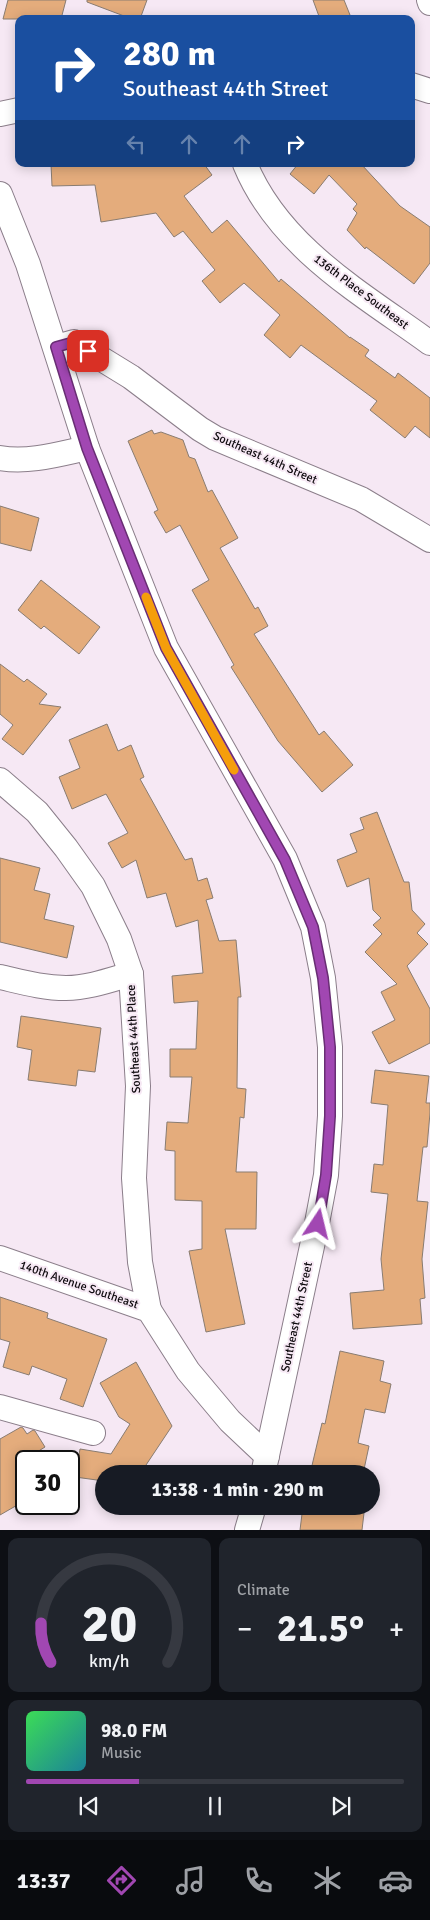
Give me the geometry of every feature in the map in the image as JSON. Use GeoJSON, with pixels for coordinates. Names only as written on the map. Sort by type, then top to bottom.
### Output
{"type":"FeatureCollection","features":[{"type":"Feature","properties":{"kind":"street"},"geometry":{"type":"LineString","coordinates":[[415,86],[430,91]]}},
{"type":"Feature","properties":{"kind":"street"},"geometry":{"type":"LineString","coordinates":[[0,114],[15,111]]}},
{"type":"Feature","properties":{"kind":"street","name":"136th Place Southeast"},"geometry":{"type":"LineString","coordinates":[[246,167],[261,196],[280,222],[306,250],[331,271],[430,343]]}},
{"type":"Feature","properties":{"kind":"street","name":"Southeast 44th Street"},"geometry":{"type":"LineString","coordinates":[[0,194],[28,264],[87,448],[166,648],[285,860],[313,927],[323,978],[330,1047],[330,1116],[326,1175],[318,1224],[265,1465]]}},
{"type":"Feature","properties":{"kind":"street","name":"Southeast 44th Street"},"geometry":{"type":"LineString","coordinates":[[56,347],[74,342],[131,377],[215,438],[361,500],[430,540]]}},
{"type":"Feature","properties":{"kind":"street"},"geometry":{"type":"LineString","coordinates":[[0,458],[13,460],[37,458],[87,448]]}},
{"type":"Feature","properties":{"kind":"street","name":"Southeast 44th Place"},"geometry":{"type":"LineString","coordinates":[[0,780],[36,812],[66,848],[93,886],[119,939],[131,974],[138,1086],[134,1178],[140,1262],[149,1310]]}},
{"type":"Feature","properties":{"kind":"street"},"geometry":{"type":"LineString","coordinates":[[0,977],[40,986],[66,988],[88,986],[131,974]]}},
{"type":"Feature","properties":{"kind":"street","name":"140th Avenue Southeast"},"geometry":{"type":"LineString","coordinates":[[0,1258],[149,1310],[188,1370],[265,1465]]}},
{"type":"Feature","properties":{"kind":"street"},"geometry":{"type":"LineString","coordinates":[[0,1407],[93,1433]]}},
{"type":"Feature","properties":{"kind":"street"},"geometry":{"type":"LineString","coordinates":[[247,1530],[251,1515]]}},
{"type":"Feature","properties":{"kind":"building"},"geometry":{"type":"Polygon","coordinates":[[[8,0],[66,0],[62,15],[15,15],[15,19],[3,19],[8,0]]]}},
{"type":"Feature","properties":{"kind":"building"},"geometry":{"type":"Polygon","coordinates":[[[87,0],[147,0],[141,15],[121,15],[87,2],[87,0]]]}},
{"type":"Feature","properties":{"kind":"building"},"geometry":{"type":"Polygon","coordinates":[[[313,0],[344,0],[350,15],[319,15],[313,0]]]}},
{"type":"Feature","properties":{"kind":"building"},"geometry":{"type":"Polygon","coordinates":[[[51,167],[206,167],[212,175],[184,196],[212,233],[227,220],[279,282],[281,279],[350,338],[369,350],[365,356],[395,378],[398,373],[430,398],[430,438],[415,426],[405,438],[370,410],[377,401],[301,345],[290,358],[264,335],[280,315],[244,283],[220,303],[202,281],[215,270],[183,231],[174,237],[156,213],[101,222],[95,185],[52,186],[51,167]]]}},
{"type":"Feature","properties":{"kind":"building"},"geometry":{"type":"Polygon","coordinates":[[[296,167],[364,167],[400,206],[430,227],[430,263],[414,284],[366,247],[365,249],[347,230],[357,213],[353,209],[357,204],[329,175],[314,194],[290,174],[296,167]]]}},
{"type":"Feature","properties":{"kind":"building"},"geometry":{"type":"Polygon","coordinates":[[[152,430],[154,434],[161,432],[183,440],[189,457],[195,459],[208,492],[212,490],[238,538],[220,548],[255,609],[258,607],[268,626],[254,634],[319,735],[324,731],[353,765],[322,792],[278,741],[231,667],[234,665],[192,590],[209,580],[180,525],[166,533],[154,512],[158,510],[128,441],[152,430]]]}},
{"type":"Feature","properties":{"kind":"building"},"geometry":{"type":"Polygon","coordinates":[[[0,506],[39,518],[31,551],[0,543],[0,506]]]}},
{"type":"Feature","properties":{"kind":"building"},"geometry":{"type":"Polygon","coordinates":[[[41,580],[100,627],[79,654],[44,626],[41,629],[18,610],[41,580]]]}},
{"type":"Feature","properties":{"kind":"building"},"geometry":{"type":"Polygon","coordinates":[[[0,664],[24,682],[27,679],[47,694],[39,704],[61,707],[23,755],[2,739],[13,725],[0,714],[0,664]]]}},
{"type":"Feature","properties":{"kind":"building"},"geometry":{"type":"Polygon","coordinates":[[[107,724],[118,751],[131,745],[144,777],[140,779],[185,860],[192,858],[198,881],[207,878],[213,898],[206,900],[219,941],[236,940],[241,997],[238,997],[237,1088],[246,1089],[244,1118],[240,1117],[236,1172],[257,1172],[256,1229],[225,1229],[245,1324],[206,1332],[189,1251],[202,1249],[202,1201],[175,1200],[175,1151],[165,1150],[167,1122],[188,1123],[192,1077],[170,1077],[170,1049],[196,1049],[198,1001],[174,1003],[172,976],[203,973],[198,920],[176,927],[166,893],[147,898],[136,860],[122,868],[108,843],[128,833],[106,794],[72,809],[59,777],[80,768],[69,740],[107,724]]]}},
{"type":"Feature","properties":{"kind":"building"},"geometry":{"type":"Polygon","coordinates":[[[377,812],[404,882],[409,882],[412,910],[425,924],[417,933],[428,944],[407,966],[430,1009],[430,1043],[389,1064],[372,1032],[395,1020],[381,992],[397,984],[365,952],[382,934],[373,925],[381,918],[373,910],[369,878],[347,887],[337,860],[357,852],[350,834],[364,829],[360,818],[377,812]]]}},
{"type":"Feature","properties":{"kind":"building"},"geometry":{"type":"Polygon","coordinates":[[[0,858],[40,868],[34,890],[50,894],[44,919],[74,926],[67,958],[0,942],[0,858]]]}},
{"type":"Feature","properties":{"kind":"building"},"geometry":{"type":"Polygon","coordinates":[[[21,1016],[101,1028],[95,1072],[78,1070],[76,1086],[28,1080],[32,1050],[17,1047],[21,1016]]]}},
{"type":"Feature","properties":{"kind":"building"},"geometry":{"type":"Polygon","coordinates":[[[375,1070],[429,1076],[426,1103],[430,1103],[427,1147],[423,1147],[417,1201],[428,1202],[422,1259],[425,1298],[420,1299],[422,1324],[353,1329],[350,1293],[384,1290],[381,1259],[388,1194],[371,1192],[374,1164],[383,1165],[388,1105],[371,1103],[375,1070]]]}},
{"type":"Feature","properties":{"kind":"building"},"geometry":{"type":"Polygon","coordinates":[[[0,1297],[48,1313],[47,1318],[107,1339],[83,1407],[60,1399],[67,1379],[32,1366],[29,1375],[3,1367],[10,1342],[0,1339],[0,1297]]]}},
{"type":"Feature","properties":{"kind":"building"},"geometry":{"type":"Polygon","coordinates":[[[340,1351],[384,1361],[380,1381],[391,1384],[385,1413],[365,1409],[358,1443],[369,1446],[365,1465],[312,1465],[322,1423],[325,1424],[340,1351]]]}},
{"type":"Feature","properties":{"kind":"building"},"geometry":{"type":"Polygon","coordinates":[[[136,1362],[172,1426],[146,1465],[95,1465],[95,1480],[80,1478],[80,1449],[111,1454],[130,1424],[119,1417],[100,1383],[136,1362]]]}},
{"type":"Feature","properties":{"kind":"building"},"geometry":{"type":"Polygon","coordinates":[[[21,1427],[27,1434],[33,1430],[35,1431],[45,1447],[40,1450],[15,1450],[15,1506],[0,1515],[0,1439],[21,1427]]]}},
{"type":"Feature","properties":{"kind":"building"},"geometry":{"type":"Polygon","coordinates":[[[302,1515],[364,1515],[362,1530],[300,1530],[302,1515]]]}},
{"type":"Feature","properties":{"kind":"slow traffic"},"geometry":{"type":"LineString","coordinates":[[146,597],[166,648],[234,770]]}},
{"type":"Feature","properties":{"kind":"route"},"geometry":{"type":"LineString","coordinates":[[88,351],[74,342],[56,347],[87,448],[166,648],[285,860],[313,927],[323,978],[330,1047],[330,1116],[326,1175],[318,1224]]}}]}
